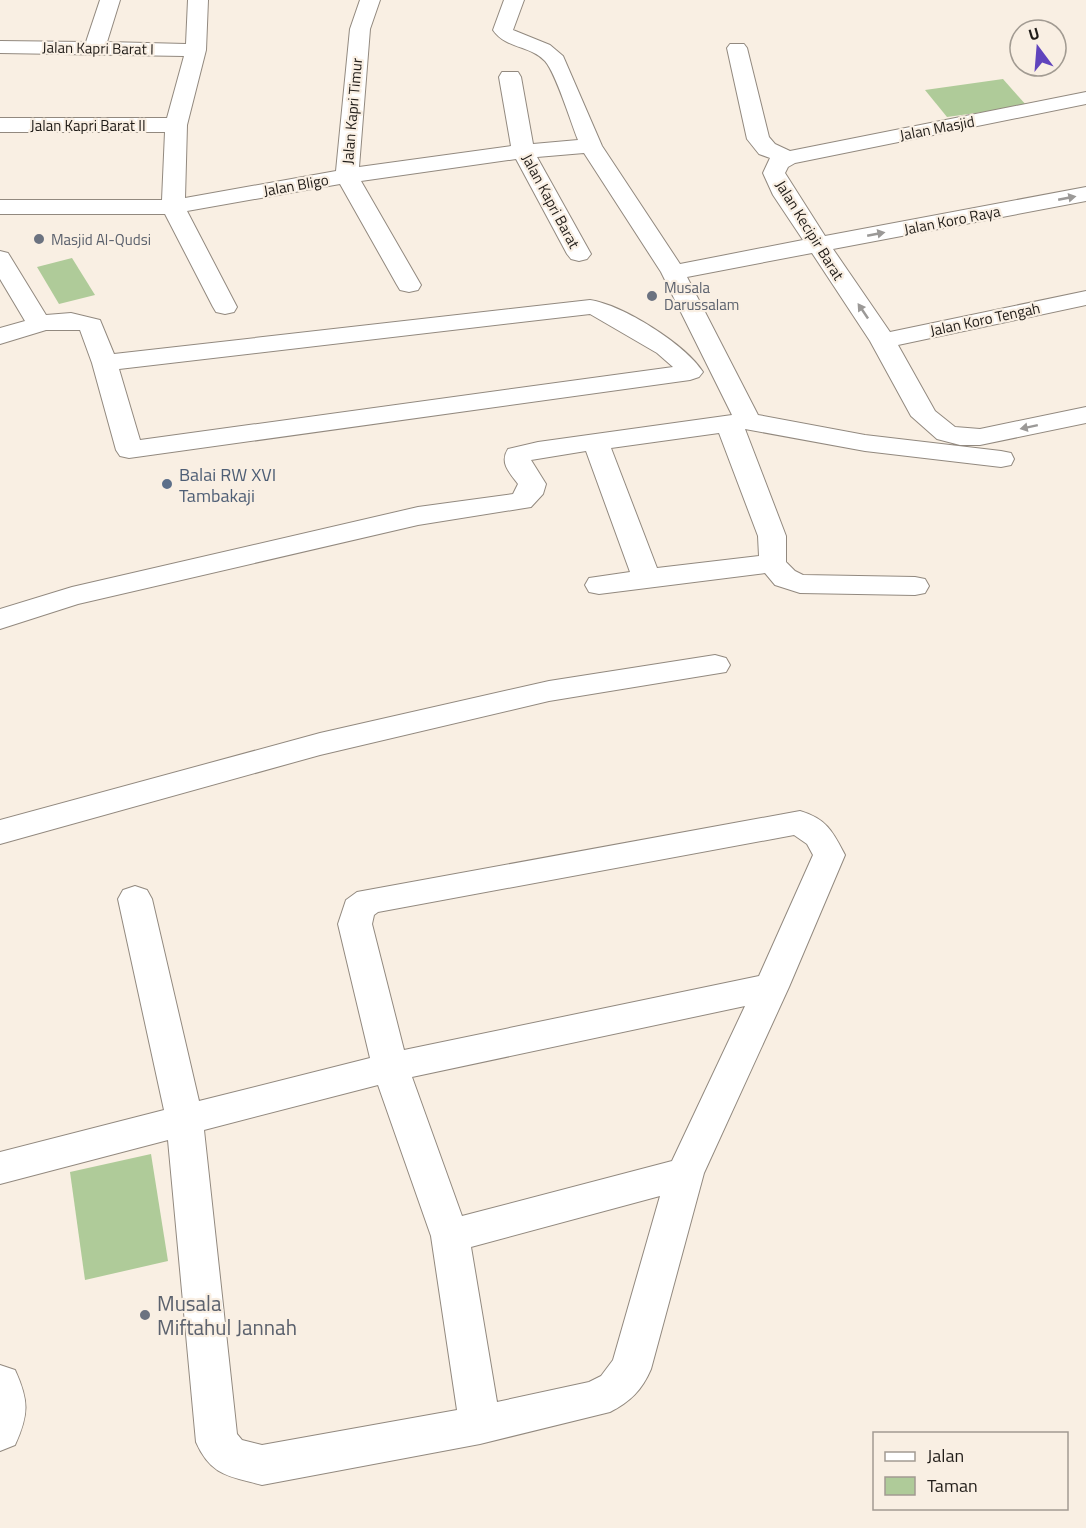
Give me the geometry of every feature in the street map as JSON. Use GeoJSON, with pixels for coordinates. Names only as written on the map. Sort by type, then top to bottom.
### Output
{"type":"FeatureCollection","features":[{"type":"Feature","properties":{"kind":"street"},"geometry":{"type":"LineString","coordinates":[[95,47],[110,0]]}},
{"type":"Feature","properties":{"kind":"street"},"geometry":{"type":"LineString","coordinates":[[198,0],[195,50],[176,125],[173,207],[225,307]]}},
{"type":"Feature","properties":{"kind":"street","name":"Jalan Kapri Timur"},"geometry":{"type":"LineString","coordinates":[[370,0],[360,29],[347,176],[410,285]]}},
{"type":"Feature","properties":{"kind":"street"},"geometry":{"type":"LineString","coordinates":[[514,0],[502,30],[504,34],[514,40],[533,44],[549,52],[556,60],[591,146],[669,264],[739,422],[772,536],[774,551],[772,563]]}},
{"type":"Feature","properties":{"kind":"street","name":"Jalan Kapri Barat I"},"geometry":{"type":"LineString","coordinates":[[0,47],[195,50]]}},
{"type":"Feature","properties":{"kind":"street","name":"Jalan Kecipir Barat"},"geometry":{"type":"LineString","coordinates":[[737,48],[758,139],[767,149],[788,158]]}},
{"type":"Feature","properties":{"kind":"street","name":"Jalan Kapri Barat"},"geometry":{"type":"LineString","coordinates":[[510,77],[523,151],[579,254]]}},
{"type":"Feature","properties":{"kind":"street","name":"Jalan Masjid"},"geometry":{"type":"LineString","coordinates":[[788,158],[1086,98]]}},
{"type":"Feature","properties":{"kind":"street","name":"Jalan Kapri Barat II"},"geometry":{"type":"LineString","coordinates":[[0,125],[176,125]]}},
{"type":"Feature","properties":{"kind":"street","name":"Jalan Bligo"},"geometry":{"type":"LineString","coordinates":[[0,207],[173,207],[347,176],[523,151],[591,146]]}},
{"type":"Feature","properties":{"kind":"street","name":"Jalan Kecipir Barat"},"geometry":{"type":"LineString","coordinates":[[788,158],[778,163],[774,173],[785,195],[883,341],[924,416],[946,433],[960,437],[980,437],[1086,415]]}},
{"type":"Feature","properties":{"kind":"street","name":"Jalan Koro Raya"},"geometry":{"type":"LineString","coordinates":[[669,264],[818,245],[1086,194]]}},
{"type":"Feature","properties":{"kind":"street"},"geometry":{"type":"LineString","coordinates":[[0,258],[39,324]]}},
{"type":"Feature","properties":{"kind":"street","name":"Jalan Koro Tengah"},"geometry":{"type":"LineString","coordinates":[[883,341],[1086,298]]}},
{"type":"Feature","properties":{"kind":"street"},"geometry":{"type":"LineString","coordinates":[[1,350],[39,324],[84,321],[91,325],[105,363],[129,450],[690,372],[685,362],[655,340],[634,329],[609,311],[590,307],[105,363]]}},
{"type":"Feature","properties":{"kind":"street"},"geometry":{"type":"LineString","coordinates":[[0,618],[72,596],[406,519],[521,501],[529,494],[532,484],[518,464],[518,455],[739,422],[865,443],[1001,459]]}},
{"type":"Feature","properties":{"kind":"street"},"geometry":{"type":"LineString","coordinates":[[596,443],[647,579]]}},
{"type":"Feature","properties":{"kind":"street"},"geometry":{"type":"LineString","coordinates":[[599,585],[772,563]]}},
{"type":"Feature","properties":{"kind":"street"},"geometry":{"type":"LineString","coordinates":[[772,563],[785,578],[800,584],[915,586]]}},
{"type":"Feature","properties":{"kind":"street"},"geometry":{"type":"LineString","coordinates":[[0,832],[320,744],[549,691],[715,664]]}},
{"type":"Feature","properties":{"kind":"street"},"geometry":{"type":"LineString","coordinates":[[135,899],[186,1121],[217,1442],[230,1457],[262,1465],[480,1425],[596,1399],[615,1389],[631,1369],[685,1173],[772,987],[829,855],[819,836],[800,823],[369,901],[358,909],[355,924],[390,1067],[450,1236],[480,1425]]}},
{"type":"Feature","properties":{"kind":"street"},"geometry":{"type":"LineString","coordinates":[[0,1168],[390,1067],[772,987]]}},
{"type":"Feature","properties":{"kind":"street"},"geometry":{"type":"LineString","coordinates":[[450,1236],[685,1173]]}},
{"type":"Feature","properties":{"kind":"green space"},"geometry":{"type":"Polygon","coordinates":[[[1003,79],[1027,106],[947,117],[925,90],[1003,79]]]}},
{"type":"Feature","properties":{"kind":"green space"},"geometry":{"type":"Polygon","coordinates":[[[72,258],[95,295],[59,304],[37,267],[72,258]]]}},
{"type":"Feature","properties":{"kind":"green space"},"geometry":{"type":"Polygon","coordinates":[[[151,1154],[168,1261],[85,1280],[70,1172],[151,1154]]]}},
{"type":"Feature","properties":{"kind":"place","name":"Masjid Al-Qudsi"},"geometry":{"type":"Point","coordinates":[39,239]}},
{"type":"Feature","properties":{"kind":"place","name":"Musala Darussalam"},"geometry":{"type":"Point","coordinates":[652,296]}},
{"type":"Feature","properties":{"kind":"place","name":"Balai RW XVI Tambakaji"},"geometry":{"type":"Point","coordinates":[167,484]}},
{"type":"Feature","properties":{"kind":"place","name":"Musala Miftahul Jannah"},"geometry":{"type":"Point","coordinates":[145,1315]}}]}
